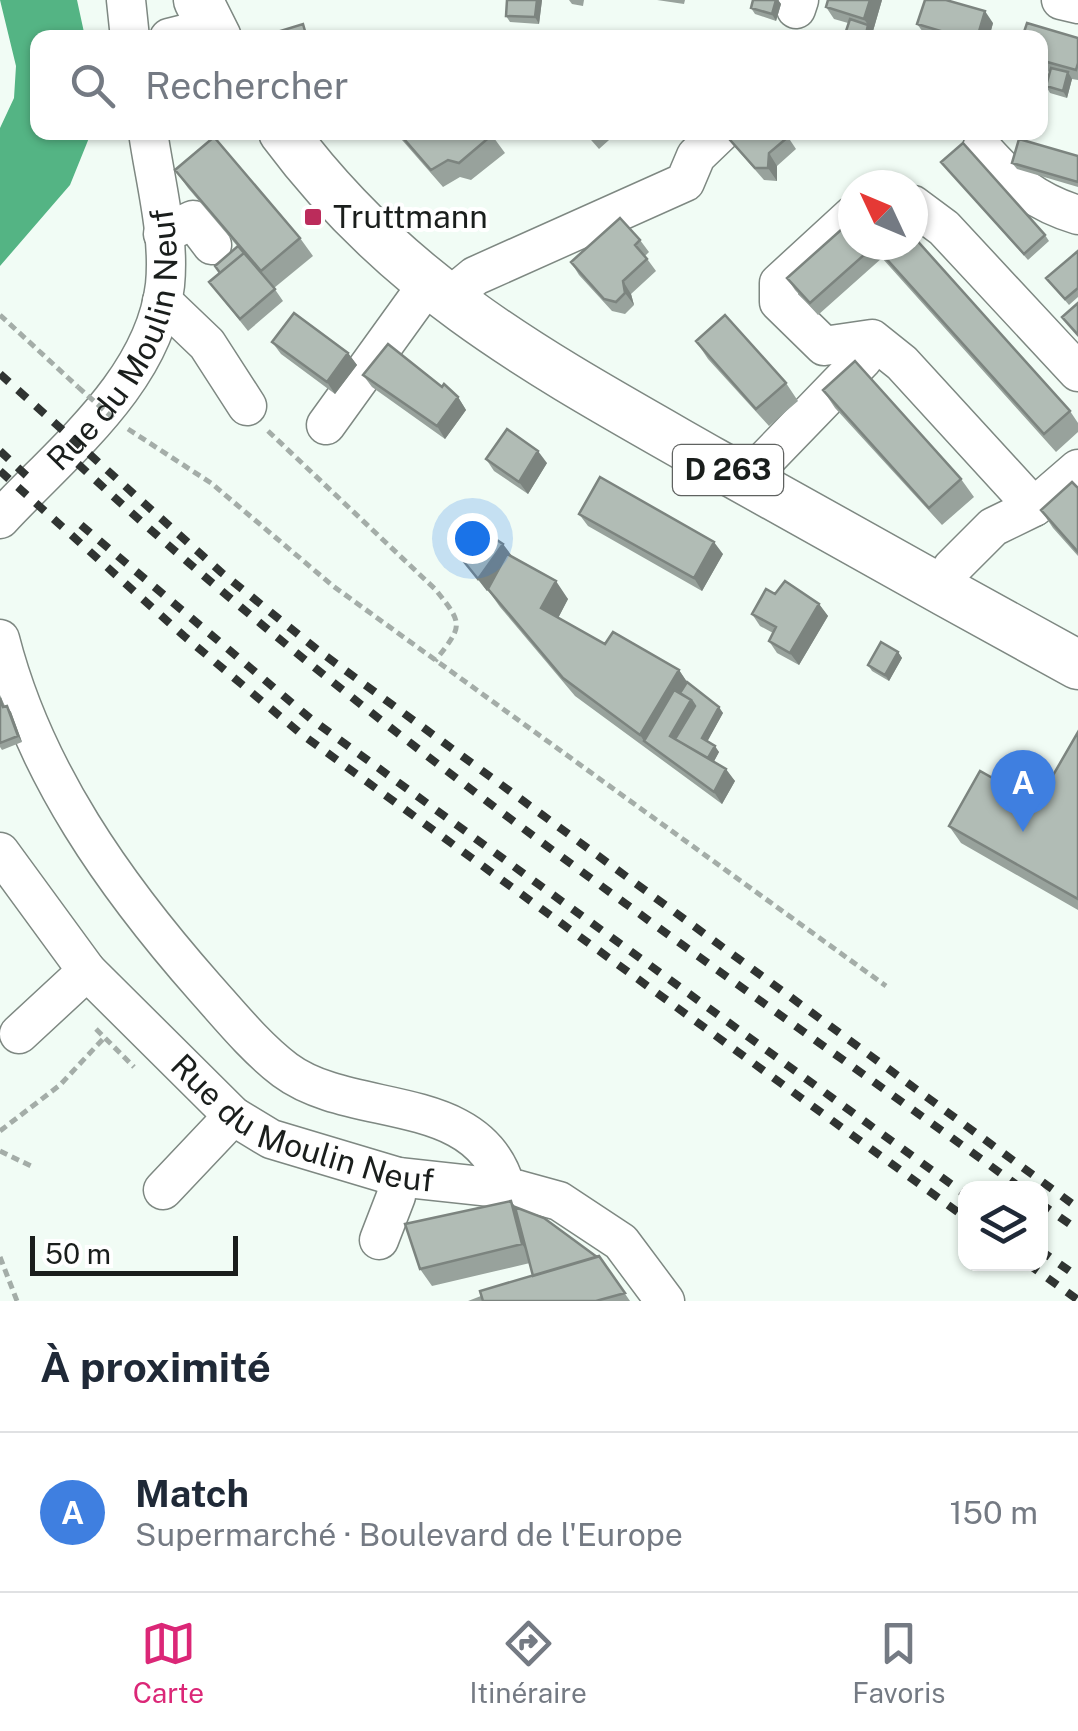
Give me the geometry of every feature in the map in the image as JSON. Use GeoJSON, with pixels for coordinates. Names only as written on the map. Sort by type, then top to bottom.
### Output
{"type":"FeatureCollection","features":[{"type":"Feature","properties":{"kind":"main road"},"geometry":{"type":"LineString","coordinates":[[198,0],[211,30]]}},
{"type":"Feature","properties":{"kind":"main road","name":"D 263"},"geometry":{"type":"LineString","coordinates":[[289,140],[340,205],[437,292],[593,394],[1078,665]]}},
{"type":"Feature","properties":{"kind":"street"},"geometry":{"type":"LineString","coordinates":[[126,0],[129,30]]}},
{"type":"Feature","properties":{"kind":"street"},"geometry":{"type":"LineString","coordinates":[[1062,0],[1078,4]]}},
{"type":"Feature","properties":{"kind":"street","name":"Rue du Moulin Neuf"},"geometry":{"type":"LineString","coordinates":[[0,518],[127,380],[153,334],[162,301],[163,234],[149,140]]}},
{"type":"Feature","properties":{"kind":"street"},"geometry":{"type":"LineString","coordinates":[[326,425],[437,292],[685,182],[696,156],[713,140]]}},
{"type":"Feature","properties":{"kind":"street"},"geometry":{"type":"LineString","coordinates":[[982,148],[1022,191],[1040,203],[1078,215]]}},
{"type":"Feature","properties":{"kind":"street"},"geometry":{"type":"LineString","coordinates":[[928,216],[1064,326],[1078,372]]}},
{"type":"Feature","properties":{"kind":"street"},"geometry":{"type":"LineString","coordinates":[[163,234],[192,220],[212,245]]}},
{"type":"Feature","properties":{"kind":"street"},"geometry":{"type":"LineString","coordinates":[[838,229],[779,283],[779,302],[824,346],[872,338],[902,363],[1034,507]]}},
{"type":"Feature","properties":{"kind":"street"},"geometry":{"type":"LineString","coordinates":[[162,301],[206,344],[247,406]]}},
{"type":"Feature","properties":{"kind":"street"},"geometry":{"type":"LineString","coordinates":[[746,480],[862,361],[872,338]]}},
{"type":"Feature","properties":{"kind":"street"},"geometry":{"type":"LineString","coordinates":[[939,588],[952,568],[993,528],[1034,507],[1078,469]]}},
{"type":"Feature","properties":{"kind":"street"},"geometry":{"type":"LineString","coordinates":[[0,639],[14,692],[48,768],[79,821],[174,952],[238,1025],[284,1069],[322,1093],[446,1121],[484,1145],[498,1163],[506,1188]]}},
{"type":"Feature","properties":{"kind":"street","name":"Rue du Moulin Neuf"},"geometry":{"type":"LineString","coordinates":[[0,852],[87,971],[233,1116],[271,1139],[398,1176],[506,1188],[559,1201],[609,1230],[644,1268],[665,1301]]}},
{"type":"Feature","properties":{"kind":"street"},"geometry":{"type":"LineString","coordinates":[[18,1034],[87,971]]}},
{"type":"Feature","properties":{"kind":"street"},"geometry":{"type":"LineString","coordinates":[[164,1190],[233,1116]]}},
{"type":"Feature","properties":{"kind":"street"},"geometry":{"type":"LineString","coordinates":[[379,1240],[396,1196],[398,1176]]}},
{"type":"Feature","properties":{"kind":"path"},"geometry":{"type":"LineString","coordinates":[[0,315],[113,418],[211,483],[334,586],[886,986]]}},
{"type":"Feature","properties":{"kind":"path"},"geometry":{"type":"LineString","coordinates":[[247,406],[435,589],[458,618],[458,631],[435,661]]}},
{"type":"Feature","properties":{"kind":"path"},"geometry":{"type":"LineString","coordinates":[[0,1131],[60,1085],[104,1039]]}},
{"type":"Feature","properties":{"kind":"path"},"geometry":{"type":"LineString","coordinates":[[0,1151],[34,1167]]}},
{"type":"Feature","properties":{"kind":"path"},"geometry":{"type":"LineString","coordinates":[[0,1256],[17,1301]]}},
{"type":"Feature","properties":{"kind":"shaded area"},"geometry":{"type":"Polygon","coordinates":[[[0,0],[77,0],[83,30],[30,30],[30,140],[88,140],[70,185],[0,266],[0,128],[14,98],[16,66],[0,0]]]}},
{"type":"Feature","properties":{"kind":"building"},"geometry":{"type":"Polygon","coordinates":[[[507,0],[537,0],[535,17],[506,16],[507,0]]]}},
{"type":"Feature","properties":{"kind":"building"},"geometry":{"type":"Polygon","coordinates":[[[753,0],[776,0],[772,14],[751,8],[753,0]]]}},
{"type":"Feature","properties":{"kind":"building"},"geometry":{"type":"Polygon","coordinates":[[[828,0],[870,0],[864,19],[826,7],[828,0]]]}},
{"type":"Feature","properties":{"kind":"building"},"geometry":{"type":"Polygon","coordinates":[[[925,0],[946,0],[985,11],[979,30],[937,30],[917,24],[925,0]]]}},
{"type":"Feature","properties":{"kind":"building"},"geometry":{"type":"Polygon","coordinates":[[[850,19],[868,25],[867,30],[846,30],[850,19]]]}},
{"type":"Feature","properties":{"kind":"building"},"geometry":{"type":"Polygon","coordinates":[[[1027,23],[1078,38],[1076,70],[1048,62],[1048,30],[1025,30],[1027,23]]]}},
{"type":"Feature","properties":{"kind":"building"},"geometry":{"type":"Polygon","coordinates":[[[303,24],[305,30],[284,30],[303,24]]]}},
{"type":"Feature","properties":{"kind":"building"},"geometry":{"type":"Polygon","coordinates":[[[1051,68],[1068,72],[1063,91],[1048,87],[1051,68]]]}},
{"type":"Feature","properties":{"kind":"building"},"geometry":{"type":"Polygon","coordinates":[[[210,140],[217,140],[300,238],[261,271],[175,170],[210,140]]]}},
{"type":"Feature","properties":{"kind":"building"},"geometry":{"type":"Polygon","coordinates":[[[405,140],[486,140],[459,163],[448,160],[431,170],[405,140]]]}},
{"type":"Feature","properties":{"kind":"building"},"geometry":{"type":"Polygon","coordinates":[[[730,140],[784,140],[769,153],[768,168],[755,168],[730,140]]]}},
{"type":"Feature","properties":{"kind":"building"},"geometry":{"type":"Polygon","coordinates":[[[1019,140],[1022,140],[1078,156],[1078,182],[1012,163],[1019,140]]]}},
{"type":"Feature","properties":{"kind":"building"},"geometry":{"type":"Polygon","coordinates":[[[963,143],[1045,235],[1024,254],[941,162],[963,143]]]}},
{"type":"Feature","properties":{"kind":"building"},"geometry":{"type":"Polygon","coordinates":[[[620,218],[640,240],[635,245],[647,259],[623,281],[625,293],[616,302],[604,299],[571,262],[620,218]]]}},
{"type":"Feature","properties":{"kind":"building"},"geometry":{"type":"Polygon","coordinates":[[[838,233],[838,260],[858,260],[810,303],[787,278],[838,233]]]}},
{"type":"Feature","properties":{"kind":"building"},"geometry":{"type":"Polygon","coordinates":[[[238,246],[244,253],[220,273],[215,266],[238,246]]]}},
{"type":"Feature","properties":{"kind":"building"},"geometry":{"type":"Polygon","coordinates":[[[1078,251],[1078,288],[1065,299],[1046,278],[1078,251]]]}},
{"type":"Feature","properties":{"kind":"building"},"geometry":{"type":"Polygon","coordinates":[[[244,253],[275,289],[240,319],[209,282],[244,253]]]}},
{"type":"Feature","properties":{"kind":"building"},"geometry":{"type":"Polygon","coordinates":[[[928,253],[1070,411],[1044,434],[887,260],[928,260],[928,253]]]}},
{"type":"Feature","properties":{"kind":"building"},"geometry":{"type":"Polygon","coordinates":[[[1078,303],[1078,335],[1062,317],[1078,303]]]}},
{"type":"Feature","properties":{"kind":"building"},"geometry":{"type":"Polygon","coordinates":[[[294,313],[348,353],[327,382],[272,342],[294,313]]]}},
{"type":"Feature","properties":{"kind":"building"},"geometry":{"type":"Polygon","coordinates":[[[725,315],[786,383],[756,409],[696,341],[725,315]]]}},
{"type":"Feature","properties":{"kind":"building"},"geometry":{"type":"Polygon","coordinates":[[[388,344],[458,397],[437,426],[363,375],[388,344]]]}},
{"type":"Feature","properties":{"kind":"building"},"geometry":{"type":"Polygon","coordinates":[[[855,361],[961,479],[929,508],[823,390],[855,361]]]}},
{"type":"Feature","properties":{"kind":"building"},"geometry":{"type":"Polygon","coordinates":[[[507,429],[538,451],[519,482],[486,459],[507,429]]]}},
{"type":"Feature","properties":{"kind":"building"},"geometry":{"type":"Polygon","coordinates":[[[600,477],[714,542],[694,578],[579,514],[600,477]]]}},
{"type":"Feature","properties":{"kind":"building"},"geometry":{"type":"Polygon","coordinates":[[[1072,482],[1078,488],[1078,552],[1041,510],[1072,482]]]}},
{"type":"Feature","properties":{"kind":"building"},"geometry":{"type":"Polygon","coordinates":[[[482,530],[503,544],[478,579],[461,558],[482,530]]]}},
{"type":"Feature","properties":{"kind":"building"},"geometry":{"type":"Polygon","coordinates":[[[507,554],[556,581],[541,608],[605,644],[613,632],[679,670],[640,735],[563,678],[488,589],[507,554]]]}},
{"type":"Feature","properties":{"kind":"building"},"geometry":{"type":"Polygon","coordinates":[[[785,581],[819,604],[790,653],[769,641],[776,627],[752,614],[766,589],[775,594],[785,581]]]}},
{"type":"Feature","properties":{"kind":"building"},"geometry":{"type":"Polygon","coordinates":[[[881,642],[898,652],[885,675],[868,665],[881,642]]]}},
{"type":"Feature","properties":{"kind":"building"},"geometry":{"type":"Polygon","coordinates":[[[687,682],[719,707],[702,738],[715,746],[708,758],[675,739],[695,706],[680,693],[687,682]]]}},
{"type":"Feature","properties":{"kind":"building"},"geometry":{"type":"Polygon","coordinates":[[[674,690],[691,700],[670,736],[726,769],[714,792],[644,741],[674,690]]]}},
{"type":"Feature","properties":{"kind":"building"},"geometry":{"type":"Polygon","coordinates":[[[0,698],[18,736],[0,743],[0,698]]]}},
{"type":"Feature","properties":{"kind":"building"},"geometry":{"type":"Polygon","coordinates":[[[1078,732],[1078,899],[949,826],[980,771],[1037,803],[1078,732]]]}},
{"type":"Feature","properties":{"kind":"building"},"geometry":{"type":"Polygon","coordinates":[[[511,1201],[522,1244],[420,1269],[405,1224],[511,1201]]]}},
{"type":"Feature","properties":{"kind":"building"},"geometry":{"type":"Polygon","coordinates":[[[515,1207],[544,1218],[597,1257],[533,1276],[515,1207]]]}},
{"type":"Feature","properties":{"kind":"building"},"geometry":{"type":"Polygon","coordinates":[[[599,1256],[625,1293],[596,1301],[483,1301],[480,1291],[599,1256]]]}},
{"type":"Feature","properties":{"kind":"railway"},"geometry":{"type":"LineString","coordinates":[[0,374],[222,573],[319,651],[1078,1208]]}},
{"type":"Feature","properties":{"kind":"railway"},"geometry":{"type":"LineString","coordinates":[[0,451],[29,478]]}},
{"type":"Feature","properties":{"kind":"railway"},"geometry":{"type":"LineString","coordinates":[[78,464],[189,563],[420,750],[659,928],[1011,1181]]}},
{"type":"Feature","properties":{"kind":"railway"},"geometry":{"type":"LineString","coordinates":[[0,471],[184,636],[300,733],[958,1212]]}},
{"type":"Feature","properties":{"kind":"railway"},"geometry":{"type":"LineString","coordinates":[[81,525],[311,719],[958,1189]]}},
{"type":"Feature","properties":{"kind":"railway"},"geometry":{"type":"LineString","coordinates":[[1048,1209],[1078,1230]]}},
{"type":"Feature","properties":{"kind":"railway"},"geometry":{"type":"LineString","coordinates":[[1048,1256],[1078,1277]]}},
{"type":"Feature","properties":{"kind":"railway"},"geometry":{"type":"LineString","coordinates":[[1038,1271],[1078,1300]]}},
{"type":"Feature","properties":{"kind":"place","name":"Truttmann"},"geometry":{"type":"Point","coordinates":[313,217]}},
{"type":"Feature","properties":{"kind":"place","name":"Match"},"geometry":{"type":"Point","coordinates":[1023,832]}}]}
